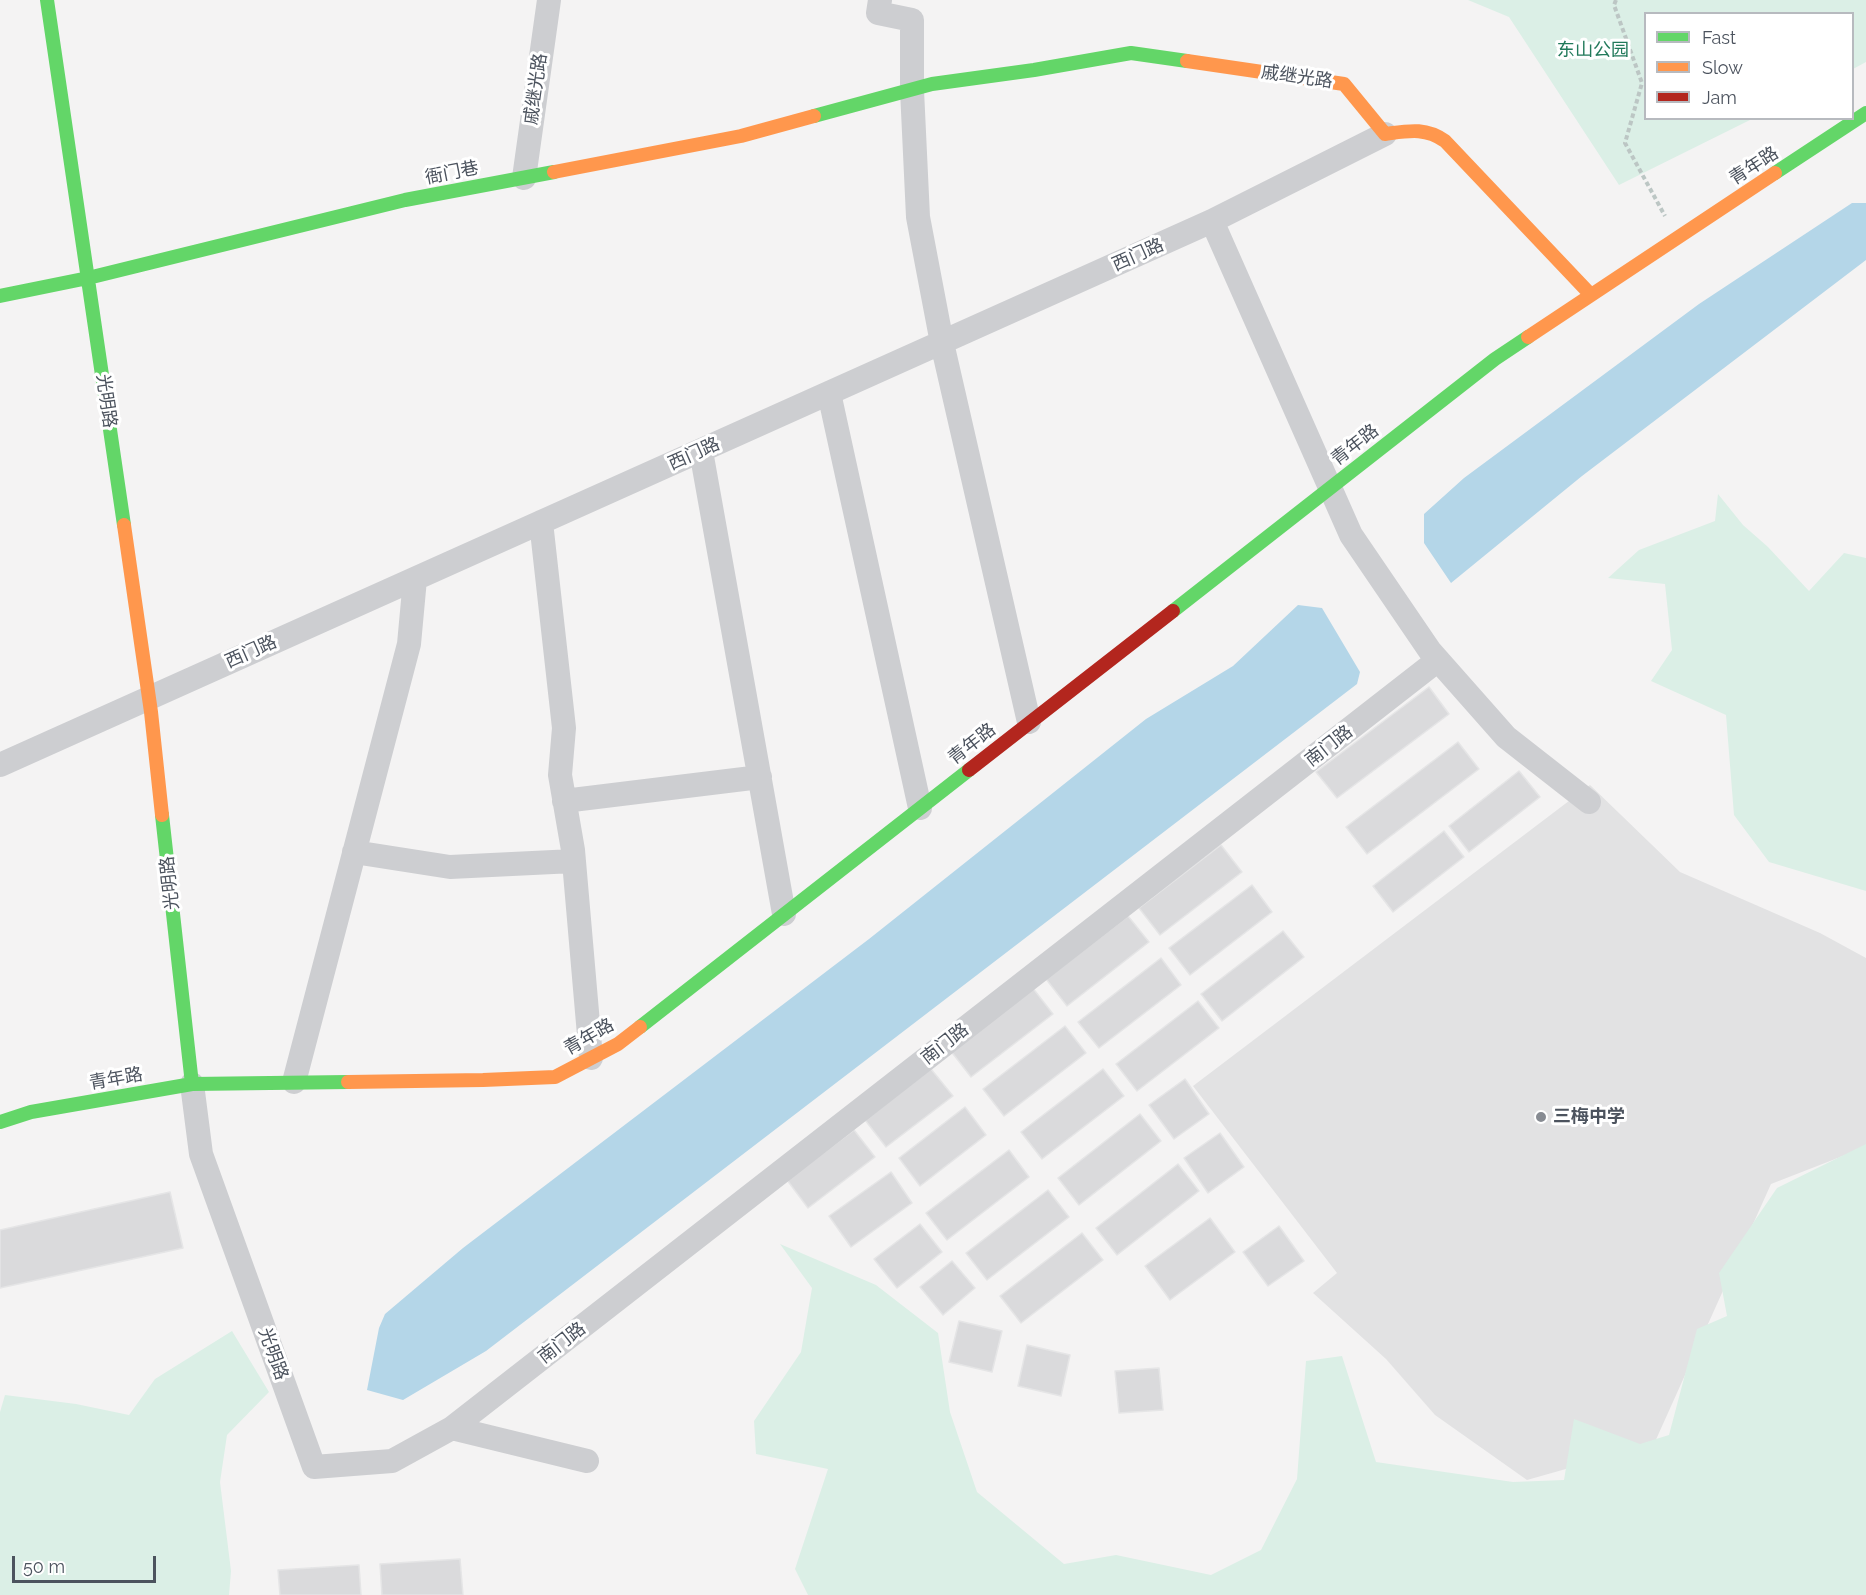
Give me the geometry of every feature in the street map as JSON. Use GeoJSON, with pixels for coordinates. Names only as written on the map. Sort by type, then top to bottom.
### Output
{"type":"FeatureCollection","features":[{"type":"Feature","properties":{"kind":"street","name":"光明路"},"geometry":{"type":"LineString","coordinates":[[47,0],[149,698],[201,1154],[314,1467],[392,1461],[452,1428]]}},
{"type":"Feature","properties":{"kind":"street","name":"戚继光路"},"geometry":{"type":"LineString","coordinates":[[524,178],[549,0]]}},
{"type":"Feature","properties":{"kind":"street"},"geometry":{"type":"LineString","coordinates":[[879,0],[878,13],[912,20],[912,90],[918,217],[942,343],[1029,722]]}},
{"type":"Feature","properties":{"kind":"street","name":"戚继光路"},"geometry":{"type":"LineString","coordinates":[[912,90],[932,84],[1034,70],[1131,53],[1344,84],[1385,134]]}},
{"type":"Feature","properties":{"kind":"street","name":"衙门巷"},"geometry":{"type":"LineString","coordinates":[[0,296],[88,278],[405,200],[741,136],[912,90]]}},
{"type":"Feature","properties":{"kind":"street","name":"青年路"},"geometry":{"type":"LineString","coordinates":[[0,1122],[31,1112],[192,1084],[555,1077],[618,1044],[1495,359],[1866,113]]}},
{"type":"Feature","properties":{"kind":"street"},"geometry":{"type":"LineString","coordinates":[[1385,134],[1422,129],[1436,133],[1591,295]]}},
{"type":"Feature","properties":{"kind":"street","name":"西门路"},"geometry":{"type":"LineString","coordinates":[[0,765],[1212,221],[1385,134]]}},
{"type":"Feature","properties":{"kind":"street"},"geometry":{"type":"LineString","coordinates":[[1212,221],[1351,535],[1434,656],[1506,737],[1589,802]]}},
{"type":"Feature","properties":{"kind":"street"},"geometry":{"type":"LineString","coordinates":[[829,393],[920,808]]}},
{"type":"Feature","properties":{"kind":"street"},"geometry":{"type":"LineString","coordinates":[[701,451],[784,914]]}},
{"type":"Feature","properties":{"kind":"street"},"geometry":{"type":"LineString","coordinates":[[542,522],[564,728],[560,774],[574,861],[591,1058]]}},
{"type":"Feature","properties":{"kind":"street"},"geometry":{"type":"LineString","coordinates":[[294,1082],[409,644],[415,579]]}},
{"type":"Feature","properties":{"kind":"street","name":"南门路"},"geometry":{"type":"LineString","coordinates":[[452,1428],[1434,656]]}},
{"type":"Feature","properties":{"kind":"street"},"geometry":{"type":"LineString","coordinates":[[564,801],[760,777]]}},
{"type":"Feature","properties":{"kind":"street"},"geometry":{"type":"LineString","coordinates":[[354,852],[450,867],[574,861]]}},
{"type":"Feature","properties":{"kind":"street"},"geometry":{"type":"LineString","coordinates":[[452,1428],[587,1461]]}},
{"type":"Feature","properties":{"kind":"path"},"geometry":{"type":"LineString","coordinates":[[1616,0],[1614,5],[1642,83],[1625,143],[1677,238]]}},
{"type":"Feature","properties":{"kind":"shaded area","name":"三梅中学"},"geometry":{"type":"Polygon","coordinates":[[[1590,785],[1680,872],[1820,933],[1866,958],[1866,1147],[1771,1184],[1654,1444],[1527,1480],[1435,1415],[1386,1359],[1313,1293],[1337,1273],[1193,1086],[1590,785]]]}},
{"type":"Feature","properties":{"kind":"green space","name":"东山公园"},"geometry":{"type":"Polygon","coordinates":[[[1468,0],[1866,0],[1866,62],[1854,68],[1854,12],[1644,12],[1644,120],[1750,120],[1619,185],[1509,17],[1468,0]]]}},
{"type":"Feature","properties":{"kind":"green space"},"geometry":{"type":"Polygon","coordinates":[[[1718,494],[1743,525],[1768,547],[1809,591],[1844,553],[1866,558],[1866,891],[1769,862],[1734,815],[1726,715],[1651,681],[1672,650],[1665,584],[1608,578],[1639,550],[1715,521],[1718,494]]]}},
{"type":"Feature","properties":{"kind":"green space"},"geometry":{"type":"Polygon","coordinates":[[[1866,1144],[1866,1595],[808,1595],[795,1569],[828,1469],[756,1454],[754,1421],[801,1352],[812,1288],[780,1244],[876,1285],[938,1333],[950,1412],[977,1492],[1064,1564],[1116,1555],[1211,1575],[1261,1550],[1297,1479],[1306,1361],[1342,1356],[1376,1462],[1513,1482],[1564,1480],[1574,1419],[1640,1444],[1669,1435],[1697,1329],[1727,1316],[1719,1273],[1777,1188],[1866,1144]]]}},
{"type":"Feature","properties":{"kind":"green space"},"geometry":{"type":"Polygon","coordinates":[[[232,1331],[269,1392],[227,1435],[220,1482],[231,1571],[229,1595],[0,1595],[0,1412],[5,1395],[76,1404],[129,1415],[155,1379],[232,1331]]]}},
{"type":"Feature","properties":{"kind":"water"},"geometry":{"type":"Polygon","coordinates":[[[1852,203],[1866,203],[1866,260],[1582,476],[1451,583],[1424,543],[1424,514],[1464,478],[1699,304],[1852,203]]]}},
{"type":"Feature","properties":{"kind":"water"},"geometry":{"type":"Polygon","coordinates":[[[1298,605],[1322,608],[1360,672],[1357,684],[486,1351],[403,1400],[367,1390],[379,1328],[385,1314],[463,1248],[869,939],[1146,719],[1233,666],[1298,605]]]}},
{"type":"Feature","properties":{"kind":"building"},"geometry":{"type":"Polygon","coordinates":[[[1429,687],[1449,714],[1337,798],[1316,772],[1429,687]]]}},
{"type":"Feature","properties":{"kind":"building"},"geometry":{"type":"Polygon","coordinates":[[[1458,742],[1479,769],[1367,854],[1346,827],[1458,742]]]}},
{"type":"Feature","properties":{"kind":"building"},"geometry":{"type":"Polygon","coordinates":[[[1519,771],[1540,797],[1469,852],[1449,826],[1519,771]]]}},
{"type":"Feature","properties":{"kind":"building"},"geometry":{"type":"Polygon","coordinates":[[[1444,831],[1464,857],[1393,912],[1373,886],[1444,831]]]}},
{"type":"Feature","properties":{"kind":"building"},"geometry":{"type":"Polygon","coordinates":[[[1221,845],[1242,872],[1160,935],[1139,908],[1221,845]]]}},
{"type":"Feature","properties":{"kind":"building"},"geometry":{"type":"Polygon","coordinates":[[[1252,885],[1272,912],[1190,975],[1169,948],[1252,885]]]}},
{"type":"Feature","properties":{"kind":"building"},"geometry":{"type":"Polygon","coordinates":[[[1128,916],[1149,942],[1067,1006],[1046,979],[1128,916]]]}},
{"type":"Feature","properties":{"kind":"building"},"geometry":{"type":"Polygon","coordinates":[[[1283,931],[1304,957],[1222,1021],[1201,994],[1283,931]]]}},
{"type":"Feature","properties":{"kind":"building"},"geometry":{"type":"Polygon","coordinates":[[[1161,958],[1181,985],[1099,1048],[1078,1022],[1161,958]]]}},
{"type":"Feature","properties":{"kind":"building"},"geometry":{"type":"Polygon","coordinates":[[[1032,987],[1053,1014],[971,1077],[950,1050],[1032,987]]]}},
{"type":"Feature","properties":{"kind":"building"},"geometry":{"type":"Polygon","coordinates":[[[1198,1001],[1219,1028],[1137,1091],[1116,1064],[1198,1001]]]}},
{"type":"Feature","properties":{"kind":"building"},"geometry":{"type":"Polygon","coordinates":[[[1065,1026],[1086,1053],[1004,1116],[983,1089],[1065,1026]]]}},
{"type":"Feature","properties":{"kind":"building"},"geometry":{"type":"Polygon","coordinates":[[[931,1069],[953,1096],[886,1147],[865,1120],[931,1069]]]}},
{"type":"Feature","properties":{"kind":"building"},"geometry":{"type":"Polygon","coordinates":[[[1103,1069],[1124,1096],[1042,1159],[1021,1132],[1103,1069]]]}},
{"type":"Feature","properties":{"kind":"building"},"geometry":{"type":"Polygon","coordinates":[[[1185,1079],[1209,1114],[1174,1139],[1149,1105],[1185,1079]]]}},
{"type":"Feature","properties":{"kind":"building"},"geometry":{"type":"Polygon","coordinates":[[[965,1107],[986,1135],[920,1186],[899,1158],[965,1107]]]}},
{"type":"Feature","properties":{"kind":"building"},"geometry":{"type":"Polygon","coordinates":[[[1140,1114],[1161,1141],[1079,1205],[1058,1178],[1140,1114]]]}},
{"type":"Feature","properties":{"kind":"building"},"geometry":{"type":"Polygon","coordinates":[[[854,1130],[875,1157],[808,1208],[787,1180],[854,1130]]]}},
{"type":"Feature","properties":{"kind":"building"},"geometry":{"type":"Polygon","coordinates":[[[1220,1133],[1244,1167],[1208,1193],[1184,1158],[1220,1133]]]}},
{"type":"Feature","properties":{"kind":"building"},"geometry":{"type":"Polygon","coordinates":[[[1009,1150],[1029,1177],[947,1240],[926,1213],[1009,1150]]]}},
{"type":"Feature","properties":{"kind":"building"},"geometry":{"type":"Polygon","coordinates":[[[1178,1164],[1199,1191],[1117,1255],[1096,1228],[1178,1164]]]}},
{"type":"Feature","properties":{"kind":"building"},"geometry":{"type":"Polygon","coordinates":[[[891,1172],[912,1203],[851,1247],[829,1216],[891,1172]]]}},
{"type":"Feature","properties":{"kind":"building"},"geometry":{"type":"Polygon","coordinates":[[[1048,1190],[1069,1217],[987,1280],[966,1253],[1048,1190]]]}},
{"type":"Feature","properties":{"kind":"building"},"geometry":{"type":"Polygon","coordinates":[[[170,1192],[183,1248],[0,1288],[0,1230],[170,1192]]]}},
{"type":"Feature","properties":{"kind":"building"},"geometry":{"type":"Polygon","coordinates":[[[1210,1218],[1235,1252],[1170,1300],[1145,1266],[1210,1218]]]}},
{"type":"Feature","properties":{"kind":"building"},"geometry":{"type":"Polygon","coordinates":[[[920,1224],[942,1252],[897,1288],[874,1259],[920,1224]]]}},
{"type":"Feature","properties":{"kind":"building"},"geometry":{"type":"Polygon","coordinates":[[[1279,1226],[1304,1261],[1268,1286],[1243,1252],[1279,1226]]]}},
{"type":"Feature","properties":{"kind":"building"},"geometry":{"type":"Polygon","coordinates":[[[1082,1233],[1103,1260],[1021,1323],[1000,1296],[1082,1233]]]}},
{"type":"Feature","properties":{"kind":"building"},"geometry":{"type":"Polygon","coordinates":[[[952,1261],[975,1288],[943,1315],[920,1287],[952,1261]]]}},
{"type":"Feature","properties":{"kind":"building"},"geometry":{"type":"Polygon","coordinates":[[[959,1321],[1002,1331],[992,1372],[949,1362],[959,1321]]]}},
{"type":"Feature","properties":{"kind":"building"},"geometry":{"type":"Polygon","coordinates":[[[1027,1345],[1070,1355],[1061,1396],[1018,1386],[1027,1345]]]}},
{"type":"Feature","properties":{"kind":"building"},"geometry":{"type":"Polygon","coordinates":[[[1159,1368],[1163,1410],[1119,1413],[1115,1371],[1159,1368]]]}},
{"type":"Feature","properties":{"kind":"building"},"geometry":{"type":"Polygon","coordinates":[[[460,1559],[463,1595],[382,1595],[380,1564],[460,1559]]]}},
{"type":"Feature","properties":{"kind":"building"},"geometry":{"type":"Polygon","coordinates":[[[359,1565],[361,1595],[280,1595],[278,1570],[359,1565]]]}},
{"type":"Feature","properties":{"kind":"traffic: fast"},"geometry":{"type":"LineString","coordinates":[[47,0],[124,525]]}},
{"type":"Feature","properties":{"kind":"traffic: fast"},"geometry":{"type":"LineString","coordinates":[[814,116],[932,84],[1034,70],[1131,53],[1187,61]]}},
{"type":"Feature","properties":{"kind":"traffic: fast"},"geometry":{"type":"LineString","coordinates":[[1775,173],[1866,113]]}},
{"type":"Feature","properties":{"kind":"traffic: fast"},"geometry":{"type":"LineString","coordinates":[[0,296],[88,278],[405,200],[554,172]]}},
{"type":"Feature","properties":{"kind":"traffic: fast"},"geometry":{"type":"LineString","coordinates":[[1173,611],[1495,359],[1528,337]]}},
{"type":"Feature","properties":{"kind":"traffic: fast"},"geometry":{"type":"LineString","coordinates":[[640,1027],[969,770]]}},
{"type":"Feature","properties":{"kind":"traffic: fast"},"geometry":{"type":"LineString","coordinates":[[162,815],[192,1084]]}},
{"type":"Feature","properties":{"kind":"traffic: fast"},"geometry":{"type":"LineString","coordinates":[[0,1122],[31,1112],[192,1084],[348,1082]]}},
{"type":"Feature","properties":{"kind":"traffic: slow"},"geometry":{"type":"LineString","coordinates":[[1187,61],[1344,84],[1385,134],[1416,131],[1445,141],[1591,295]]}},
{"type":"Feature","properties":{"kind":"traffic: slow"},"geometry":{"type":"LineString","coordinates":[[554,172],[741,136],[814,116]]}},
{"type":"Feature","properties":{"kind":"traffic: slow"},"geometry":{"type":"LineString","coordinates":[[1528,337],[1775,173]]}},
{"type":"Feature","properties":{"kind":"traffic: slow"},"geometry":{"type":"LineString","coordinates":[[124,525],[151,712],[162,815]]}},
{"type":"Feature","properties":{"kind":"traffic: slow"},"geometry":{"type":"LineString","coordinates":[[348,1082],[555,1077],[618,1044],[640,1027]]}},
{"type":"Feature","properties":{"kind":"traffic: jam"},"geometry":{"type":"LineString","coordinates":[[969,770],[1173,611]]}},
{"type":"Feature","properties":{"kind":"place","name":"三梅中学"},"geometry":{"type":"Point","coordinates":[1541,1117]}}]}
